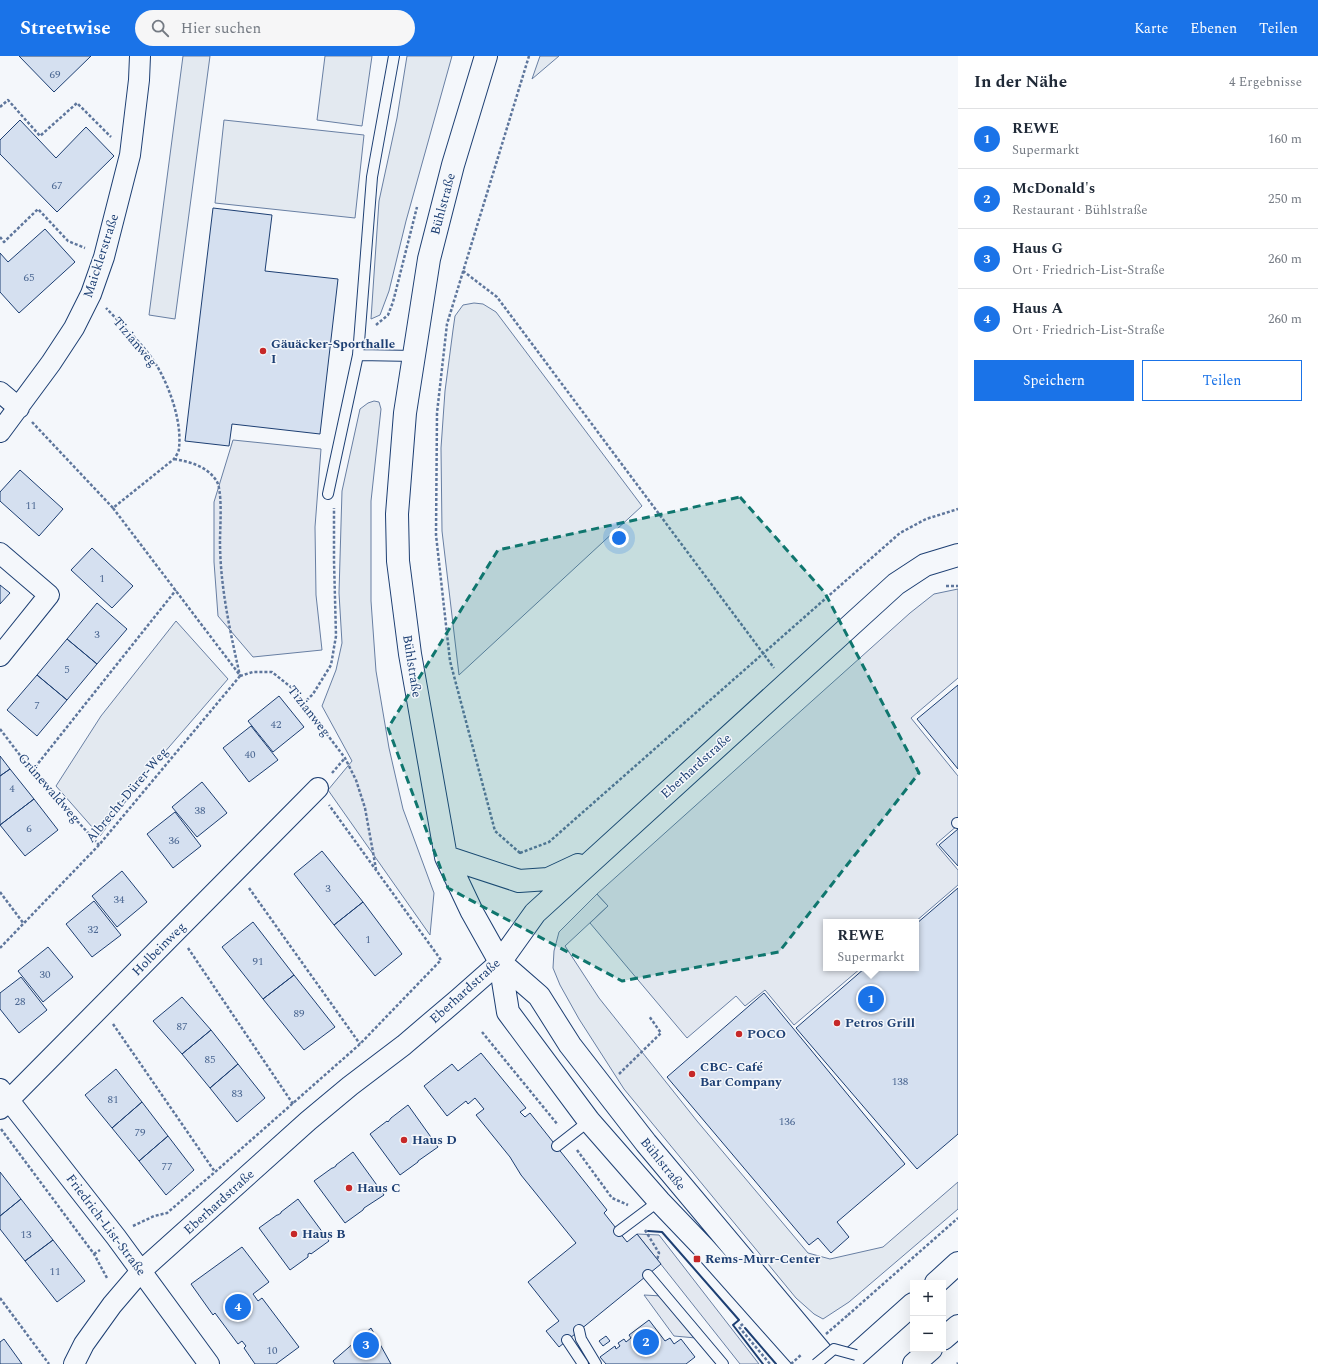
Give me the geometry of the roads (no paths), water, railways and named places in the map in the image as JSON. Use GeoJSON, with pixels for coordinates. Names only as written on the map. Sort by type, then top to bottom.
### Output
{"type":"FeatureCollection","features":[{"type":"Feature","properties":{"kind":"main road","name":"Bühlstraße"},"geometry":{"type":"LineString","coordinates":[[486,56],[453,165],[429,259],[406,413],[397,514],[398,561],[410,654],[446,857],[472,912],[500,962],[539,996],[570,1045],[646,1143],[830,1364]]}},
{"type":"Feature","properties":{"kind":"main road","name":"Eberhardstraße"},"geometry":{"type":"LineString","coordinates":[[500,962],[535,913],[896,584],[924,565],[958,555]]}},
{"type":"Feature","properties":{"kind":"main road"},"geometry":{"type":"LineString","coordinates":[[446,857],[519,881],[548,879],[596,857]]}},
{"type":"Feature","properties":{"kind":"main road","name":"Bühlstraße"},"geometry":{"type":"LineString","coordinates":[[500,962],[508,1012],[589,1121],[658,1201],[703,1248],[807,1364]]}},
{"type":"Feature","properties":{"kind":"main road"},"geometry":{"type":"LineString","coordinates":[[939,1280],[958,1263]]}},
{"type":"Feature","properties":{"kind":"main road"},"geometry":{"type":"LineString","coordinates":[[858,1354],[910,1307]]}},
{"type":"Feature","properties":{"kind":"main road"},"geometry":{"type":"LineString","coordinates":[[946,1336],[958,1326]]}},
{"type":"Feature","properties":{"kind":"main road"},"geometry":{"type":"LineString","coordinates":[[914,1364],[928,1352]]}},
{"type":"Feature","properties":{"kind":"street","name":"Maicklerstraße"},"geometry":{"type":"LineString","coordinates":[[0,432],[51,363],[74,328],[92,294],[104,257],[130,155],[139,80],[140,56]]}},
{"type":"Feature","properties":{"kind":"street"},"geometry":{"type":"LineString","coordinates":[[0,392],[18,408]]}},
{"type":"Feature","properties":{"kind":"street"},"geometry":{"type":"LineString","coordinates":[[0,553],[49,595],[0,656]]}},
{"type":"Feature","properties":{"kind":"street","name":"Holbeinweg"},"geometry":{"type":"LineString","coordinates":[[3,1100],[101,1007],[318,788]]}},
{"type":"Feature","properties":{"kind":"street","name":"Eberhardstraße"},"geometry":{"type":"LineString","coordinates":[[74,1364],[84,1344],[112,1304],[141,1271],[314,1116],[350,1086],[404,1046],[500,962]]}},
{"type":"Feature","properties":{"kind":"street","name":"Friedrich-List-Straße"},"geometry":{"type":"LineString","coordinates":[[3,1100],[116,1237],[209,1364]]}},
{"type":"Feature","properties":{"kind":"lane"},"geometry":{"type":"LineString","coordinates":[[331,498],[358,355],[372,177],[394,56]]}},
{"type":"Feature","properties":{"kind":"lane"},"geometry":{"type":"LineString","coordinates":[[358,355],[415,356]]}},
{"type":"Feature","properties":{"kind":"lane"},"geometry":{"type":"LineString","coordinates":[[557,1146],[589,1121]]}},
{"type":"Feature","properties":{"kind":"lane"},"geometry":{"type":"LineString","coordinates":[[618,1231],[658,1201]]}},
{"type":"Feature","properties":{"kind":"lane"},"geometry":{"type":"LineString","coordinates":[[648,1275],[720,1363]]}},
{"type":"Feature","properties":{"kind":"lane"},"geometry":{"type":"LineString","coordinates":[[579,1330],[581,1339],[596,1364]]}},
{"type":"Feature","properties":{"kind":"lane"},"geometry":{"type":"LineString","coordinates":[[567,1340],[583,1364]]}},
{"type":"Feature","properties":{"kind":"lane"},"geometry":{"type":"LineString","coordinates":[[816,1364],[834,1349],[858,1354]]}},
{"type":"Feature","properties":{"kind":"place","name":"Gäuäcker-Sporthalle I"},"geometry":{"type":"Point","coordinates":[263,351]}},
{"type":"Feature","properties":{"kind":"place","name":"REWE"},"geometry":{"type":"Point","coordinates":[871,999]}},
{"type":"Feature","properties":{"kind":"place","name":"Petros Grill"},"geometry":{"type":"Point","coordinates":[837,1023]}},
{"type":"Feature","properties":{"kind":"place","name":"POCO"},"geometry":{"type":"Point","coordinates":[739,1034]}},
{"type":"Feature","properties":{"kind":"place","name":"CBC- Café Bar Company"},"geometry":{"type":"Point","coordinates":[692,1074]}},
{"type":"Feature","properties":{"kind":"place","name":"Haus D"},"geometry":{"type":"Point","coordinates":[404,1140]}},
{"type":"Feature","properties":{"kind":"place","name":"Haus C"},"geometry":{"type":"Point","coordinates":[349,1188]}},
{"type":"Feature","properties":{"kind":"place","name":"Haus B"},"geometry":{"type":"Point","coordinates":[294,1234]}},
{"type":"Feature","properties":{"kind":"place","name":"Rems-Murr-Center"},"geometry":{"type":"Point","coordinates":[697,1259]}},
{"type":"Feature","properties":{"kind":"place","name":"Haus A"},"geometry":{"type":"Point","coordinates":[238,1307]}},
{"type":"Feature","properties":{"kind":"place","name":"McDonald's"},"geometry":{"type":"Point","coordinates":[646,1342]}},
{"type":"Feature","properties":{"kind":"place","name":"Haus G"},"geometry":{"type":"Point","coordinates":[366,1345]}}]}
